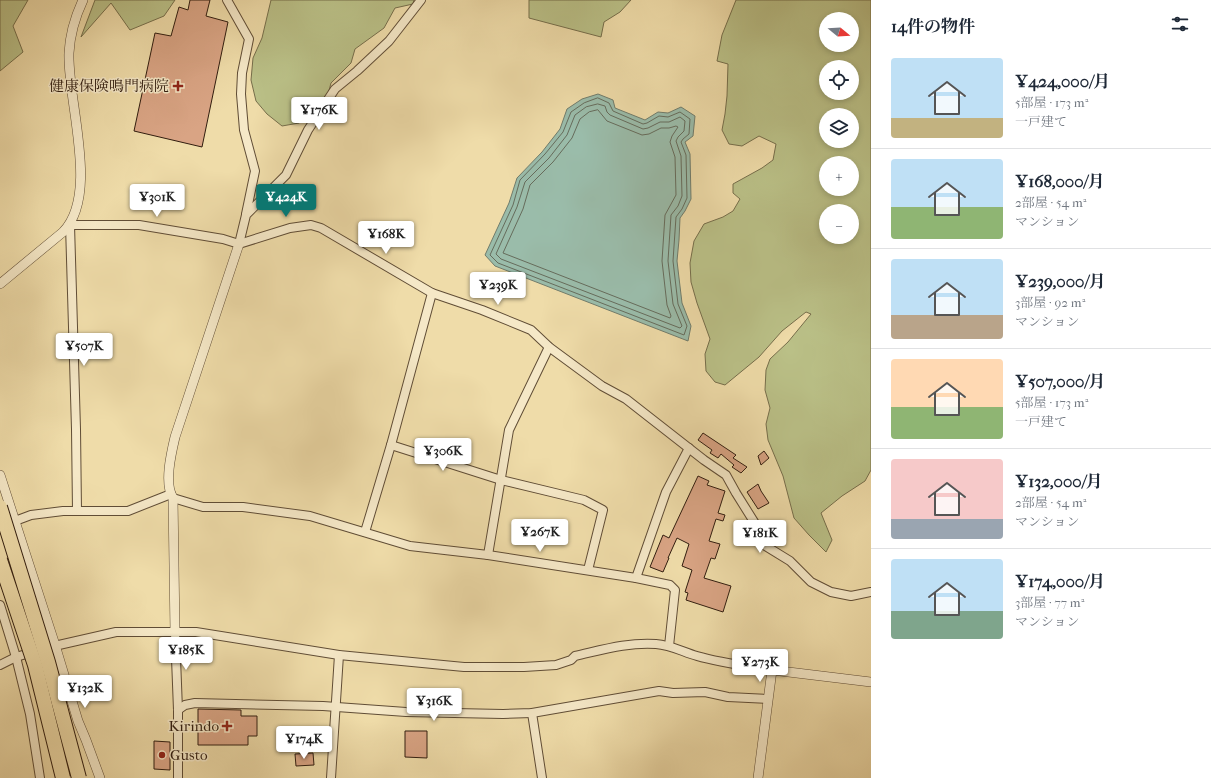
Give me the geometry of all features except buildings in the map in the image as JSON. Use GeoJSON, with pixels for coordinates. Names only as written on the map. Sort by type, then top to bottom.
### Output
{"type":"FeatureCollection","features":[{"type":"Feature","properties":{"kind":"highway"},"geometry":{"type":"LineString","coordinates":[[0,507],[48,662],[79,778]]}},
{"type":"Feature","properties":{"kind":"highway"},"geometry":{"type":"LineString","coordinates":[[0,560],[35,665],[63,778]]}},
{"type":"Feature","properties":{"kind":"street"},"geometry":{"type":"LineString","coordinates":[[77,511],[70,225],[79,200],[80,172],[79,142],[69,54],[70,35],[76,15],[83,0]]}},
{"type":"Feature","properties":{"kind":"street"},"geometry":{"type":"LineString","coordinates":[[178,778],[178,710],[172,496],[168,465],[175,438],[239,244],[255,171],[244,130],[241,94],[242,73],[249,38],[227,0]]}},
{"type":"Feature","properties":{"kind":"street"},"geometry":{"type":"LineString","coordinates":[[246,215],[286,175],[308,130],[335,89],[389,41],[421,0]]}},
{"type":"Feature","properties":{"kind":"street"},"geometry":{"type":"LineString","coordinates":[[0,284],[70,225],[139,225],[223,239],[239,244],[290,228],[311,225],[321,228],[432,293],[482,310],[531,330],[549,346],[602,386],[626,399],[704,460],[726,475],[736,494],[756,525],[759,539],[764,545],[790,561],[811,582],[831,592],[851,596],[871,592]]}},
{"type":"Feature","properties":{"kind":"street"},"geometry":{"type":"LineString","coordinates":[[365,532],[391,445],[432,293]]}},
{"type":"Feature","properties":{"kind":"street"},"geometry":{"type":"LineString","coordinates":[[488,555],[509,430],[549,346]]}},
{"type":"Feature","properties":{"kind":"street"},"geometry":{"type":"LineString","coordinates":[[391,445],[501,480],[584,500],[603,510],[588,570]]}},
{"type":"Feature","properties":{"kind":"street"},"geometry":{"type":"LineString","coordinates":[[636,578],[666,492],[689,448]]}},
{"type":"Feature","properties":{"kind":"street"},"geometry":{"type":"LineString","coordinates":[[0,475],[78,721],[100,778]]}},
{"type":"Feature","properties":{"kind":"street"},"geometry":{"type":"LineString","coordinates":[[0,524],[15,521],[31,515],[62,511],[128,511],[172,496],[203,507],[243,507],[310,516],[410,546],[488,555],[588,570],[670,585],[675,590],[669,646]]}},
{"type":"Feature","properties":{"kind":"street"},"geometry":{"type":"LineString","coordinates":[[0,605],[16,657],[30,714],[40,778]]}},
{"type":"Feature","properties":{"kind":"street"},"geometry":{"type":"LineString","coordinates":[[0,665],[16,657],[55,645],[116,632],[196,632],[339,655],[464,667],[556,665],[571,660],[575,656],[623,645],[655,644],[669,646],[717,661],[772,670],[871,682]]}},
{"type":"Feature","properties":{"kind":"street"},"geometry":{"type":"LineString","coordinates":[[331,778],[339,655]]}},
{"type":"Feature","properties":{"kind":"street"},"geometry":{"type":"LineString","coordinates":[[758,778],[772,670]]}},
{"type":"Feature","properties":{"kind":"street"},"geometry":{"type":"LineString","coordinates":[[178,710],[185,705],[195,703],[316,706],[413,712],[503,714],[532,713],[659,691],[674,693],[705,692],[728,697],[768,699]]}},
{"type":"Feature","properties":{"kind":"street"},"geometry":{"type":"LineString","coordinates":[[532,713],[542,778]]}},
{"type":"Feature","properties":{"kind":"green space"},"geometry":{"type":"Polygon","coordinates":[[[0,0],[28,0],[13,26],[23,52],[0,71],[0,0]]]}},
{"type":"Feature","properties":{"kind":"green space"},"geometry":{"type":"Polygon","coordinates":[[[95,0],[175,0],[164,16],[130,30],[111,3],[81,37],[95,0]]]}},
{"type":"Feature","properties":{"kind":"green space"},"geometry":{"type":"Polygon","coordinates":[[[271,0],[414,0],[413,4],[395,8],[384,28],[355,49],[351,63],[331,83],[327,98],[314,112],[299,123],[282,126],[267,114],[256,101],[251,80],[253,58],[262,38],[271,0]]]}},
{"type":"Feature","properties":{"kind":"green space"},"geometry":{"type":"Polygon","coordinates":[[[529,0],[631,0],[620,12],[604,22],[601,37],[529,18],[529,0]]]}},
{"type":"Feature","properties":{"kind":"green space"},"geometry":{"type":"Polygon","coordinates":[[[736,0],[871,0],[871,470],[865,481],[842,496],[821,513],[832,540],[826,552],[794,518],[783,476],[768,440],[766,424],[770,408],[765,390],[766,370],[770,359],[788,342],[811,314],[806,312],[782,331],[759,357],[725,385],[715,382],[706,371],[705,354],[710,339],[691,282],[690,263],[694,241],[704,224],[723,217],[733,211],[740,199],[733,193],[733,184],[762,168],[773,160],[776,144],[759,136],[742,146],[729,144],[722,130],[727,96],[728,64],[717,61],[722,35],[736,0]]]}},
{"type":"Feature","properties":{"kind":"water"},"geometry":{"type":"Polygon","coordinates":[[[598,94],[613,100],[615,108],[645,120],[658,112],[668,113],[681,107],[695,116],[693,136],[685,142],[690,154],[691,199],[680,218],[677,261],[682,303],[691,326],[688,341],[495,266],[485,255],[509,203],[517,178],[542,152],[560,129],[567,109],[582,99],[598,94]]]}},
{"type":"Feature","properties":{"kind":"place","name":"健康保険鳴門病院"},"geometry":{"type":"Point","coordinates":[178,86]}},
{"type":"Feature","properties":{"kind":"place","name":"Kirindo"},"geometry":{"type":"Point","coordinates":[227,726]}},
{"type":"Feature","properties":{"kind":"place","name":"Gusto"},"geometry":{"type":"Point","coordinates":[162,755]}}]}
